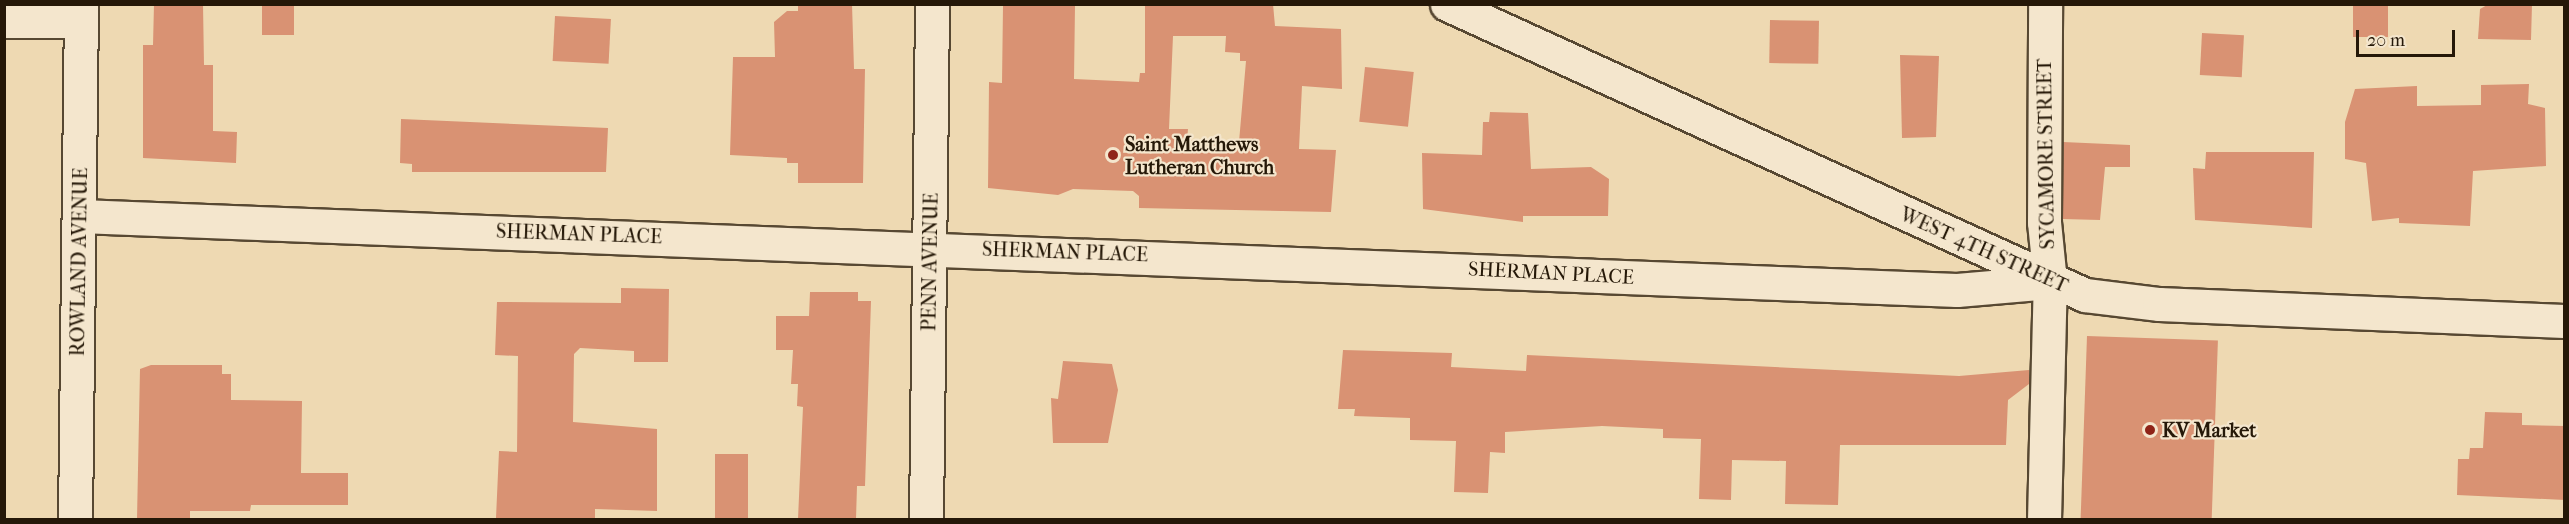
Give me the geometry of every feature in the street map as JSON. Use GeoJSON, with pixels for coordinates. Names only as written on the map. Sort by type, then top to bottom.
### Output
{"type":"FeatureCollection","features":[{"type":"Feature","properties":{"kind":"street","name":"PENN AVENUE"},"geometry":{"type":"LineString","coordinates":[[926,519],[931,246],[932,4]]}},
{"type":"Feature","properties":{"kind":"street","name":"WEST 4TH STREET"},"geometry":{"type":"LineString","coordinates":[[1447,4],[2050,282],[2085,295],[2140,302],[2565,321]]}},
{"type":"Feature","properties":{"kind":"street","name":"SYCAMORE STREET"},"geometry":{"type":"LineString","coordinates":[[2044,519],[2050,282],[2044,222],[2045,4]]}},
{"type":"Feature","properties":{"kind":"street"},"geometry":{"type":"LineString","coordinates":[[4,21],[81,13]]}},
{"type":"Feature","properties":{"kind":"street","name":"ROWLAND AVENUE"},"geometry":{"type":"LineString","coordinates":[[75,519],[81,13]]}},
{"type":"Feature","properties":{"kind":"street","name":"SHERMAN PLACE"},"geometry":{"type":"LineString","coordinates":[[80,216],[931,246],[1957,291],[2050,282]]}},
{"type":"Feature","properties":{"kind":"building"},"geometry":{"type":"Polygon","coordinates":[[[154,4],[203,4],[204,65],[213,65],[213,131],[237,132],[236,163],[143,158],[143,45],[153,45],[154,4]]]}},
{"type":"Feature","properties":{"kind":"building"},"geometry":{"type":"Polygon","coordinates":[[[262,4],[294,4],[294,35],[262,35],[262,4]]]}},
{"type":"Feature","properties":{"kind":"building"},"geometry":{"type":"Polygon","coordinates":[[[798,4],[852,4],[854,69],[865,69],[863,183],[798,183],[798,163],[787,163],[787,158],[730,155],[733,57],[775,57],[774,22],[787,11],[798,11],[798,4]]]}},
{"type":"Feature","properties":{"kind":"building"},"geometry":{"type":"Polygon","coordinates":[[[1145,4],[1273,4],[1275,26],[1341,29],[1342,89],[1302,86],[1299,149],[1336,150],[1331,212],[1139,208],[1139,196],[1133,191],[1073,189],[1058,195],[988,188],[989,82],[1002,83],[1003,6],[1075,6],[1074,79],[1139,82],[1140,73],[1145,73],[1145,4]],[[1173,36],[1169,129],[1188,129],[1187,140],[1239,142],[1246,61],[1240,61],[1240,53],[1225,52],[1226,36],[1173,36]]]}},
{"type":"Feature","properties":{"kind":"building"},"geometry":{"type":"Polygon","coordinates":[[[2353,4],[2388,4],[2388,37],[2353,37],[2353,4]]]}},
{"type":"Feature","properties":{"kind":"building"},"geometry":{"type":"Polygon","coordinates":[[[2489,4],[2532,4],[2531,40],[2478,39],[2480,9],[2489,4]]]}},
{"type":"Feature","properties":{"kind":"building"},"geometry":{"type":"Polygon","coordinates":[[[555,16],[611,19],[609,64],[553,61],[555,16]]]}},
{"type":"Feature","properties":{"kind":"building"},"geometry":{"type":"Polygon","coordinates":[[[1770,20],[1819,21],[1818,64],[1769,63],[1770,20]]]}},
{"type":"Feature","properties":{"kind":"building"},"geometry":{"type":"Polygon","coordinates":[[[2202,33],[2244,35],[2242,77],[2200,75],[2202,33]]]}},
{"type":"Feature","properties":{"kind":"building"},"geometry":{"type":"Polygon","coordinates":[[[1900,55],[1939,56],[1936,137],[1902,138],[1900,55]]]}},
{"type":"Feature","properties":{"kind":"building"},"geometry":{"type":"Polygon","coordinates":[[[1365,67],[1414,72],[1408,127],[1359,122],[1365,67]]]}},
{"type":"Feature","properties":{"kind":"building"},"geometry":{"type":"Polygon","coordinates":[[[2529,84],[2528,104],[2545,108],[2546,166],[2473,171],[2470,226],[2399,223],[2399,218],[2372,221],[2366,163],[2345,159],[2345,122],[2355,89],[2417,86],[2417,106],[2481,105],[2481,85],[2529,84]]]}},
{"type":"Feature","properties":{"kind":"building"},"geometry":{"type":"Polygon","coordinates":[[[1490,112],[1528,113],[1531,169],[1591,167],[1609,179],[1608,216],[1523,216],[1523,222],[1423,209],[1422,153],[1482,155],[1483,122],[1489,122],[1490,112]]]}},
{"type":"Feature","properties":{"kind":"building"},"geometry":{"type":"Polygon","coordinates":[[[401,119],[608,128],[606,172],[412,172],[412,164],[400,163],[401,119]]]}},
{"type":"Feature","properties":{"kind":"building"},"geometry":{"type":"Polygon","coordinates":[[[2063,142],[2130,145],[2130,167],[2105,167],[2100,220],[2063,219],[2063,142]]]}},
{"type":"Feature","properties":{"kind":"building"},"geometry":{"type":"Polygon","coordinates":[[[2206,152],[2314,152],[2312,228],[2195,220],[2193,168],[2205,169],[2206,152]]]}},
{"type":"Feature","properties":{"kind":"building"},"geometry":{"type":"Polygon","coordinates":[[[621,288],[669,289],[668,362],[634,362],[634,351],[580,348],[574,354],[573,422],[657,429],[657,511],[595,509],[595,519],[496,518],[499,451],[517,452],[518,356],[495,355],[497,302],[621,303],[621,288]]]}},
{"type":"Feature","properties":{"kind":"building"},"geometry":{"type":"Polygon","coordinates":[[[810,292],[858,292],[858,301],[871,301],[865,486],[857,486],[856,519],[798,519],[803,407],[797,406],[798,384],[791,384],[793,350],[776,350],[776,316],[809,316],[810,292]]]}},
{"type":"Feature","properties":{"kind":"building","name":"KV Market"},"geometry":{"type":"Polygon","coordinates":[[[2087,336],[2218,341],[2212,520],[2081,519],[2087,336]]]}},
{"type":"Feature","properties":{"kind":"building"},"geometry":{"type":"Polygon","coordinates":[[[1343,350],[1452,353],[1451,367],[1526,371],[1527,355],[1959,376],[2029,370],[2029,384],[2008,400],[2006,445],[1840,445],[1838,505],[1785,504],[1786,461],[1732,460],[1731,500],[1699,499],[1701,439],[1663,438],[1663,429],[1602,426],[1505,432],[1505,453],[1490,452],[1488,493],[1454,492],[1456,441],[1410,440],[1410,418],[1354,416],[1355,409],[1338,409],[1343,350]]]}},
{"type":"Feature","properties":{"kind":"building"},"geometry":{"type":"Polygon","coordinates":[[[1063,361],[1112,364],[1118,390],[1108,443],[1053,443],[1051,398],[1058,399],[1063,361]]]}},
{"type":"Feature","properties":{"kind":"building"},"geometry":{"type":"Polygon","coordinates":[[[151,365],[222,365],[222,374],[231,374],[231,400],[302,401],[301,473],[348,473],[348,505],[251,505],[250,511],[190,511],[190,519],[137,519],[140,369],[151,365]]]}},
{"type":"Feature","properties":{"kind":"building"},"geometry":{"type":"Polygon","coordinates":[[[2485,412],[2522,413],[2522,425],[2565,426],[2565,500],[2457,495],[2458,459],[2469,459],[2470,448],[2483,448],[2485,412]]]}},
{"type":"Feature","properties":{"kind":"building"},"geometry":{"type":"Polygon","coordinates":[[[715,454],[748,454],[748,519],[715,519],[715,454]]]}},
{"type":"Feature","properties":{"kind":"place","name":"Saint Matthews Lutheran Church"},"geometry":{"type":"Point","coordinates":[1113,155]}},
{"type":"Feature","properties":{"kind":"place","name":"KV Market"},"geometry":{"type":"Point","coordinates":[2150,430]}}]}
